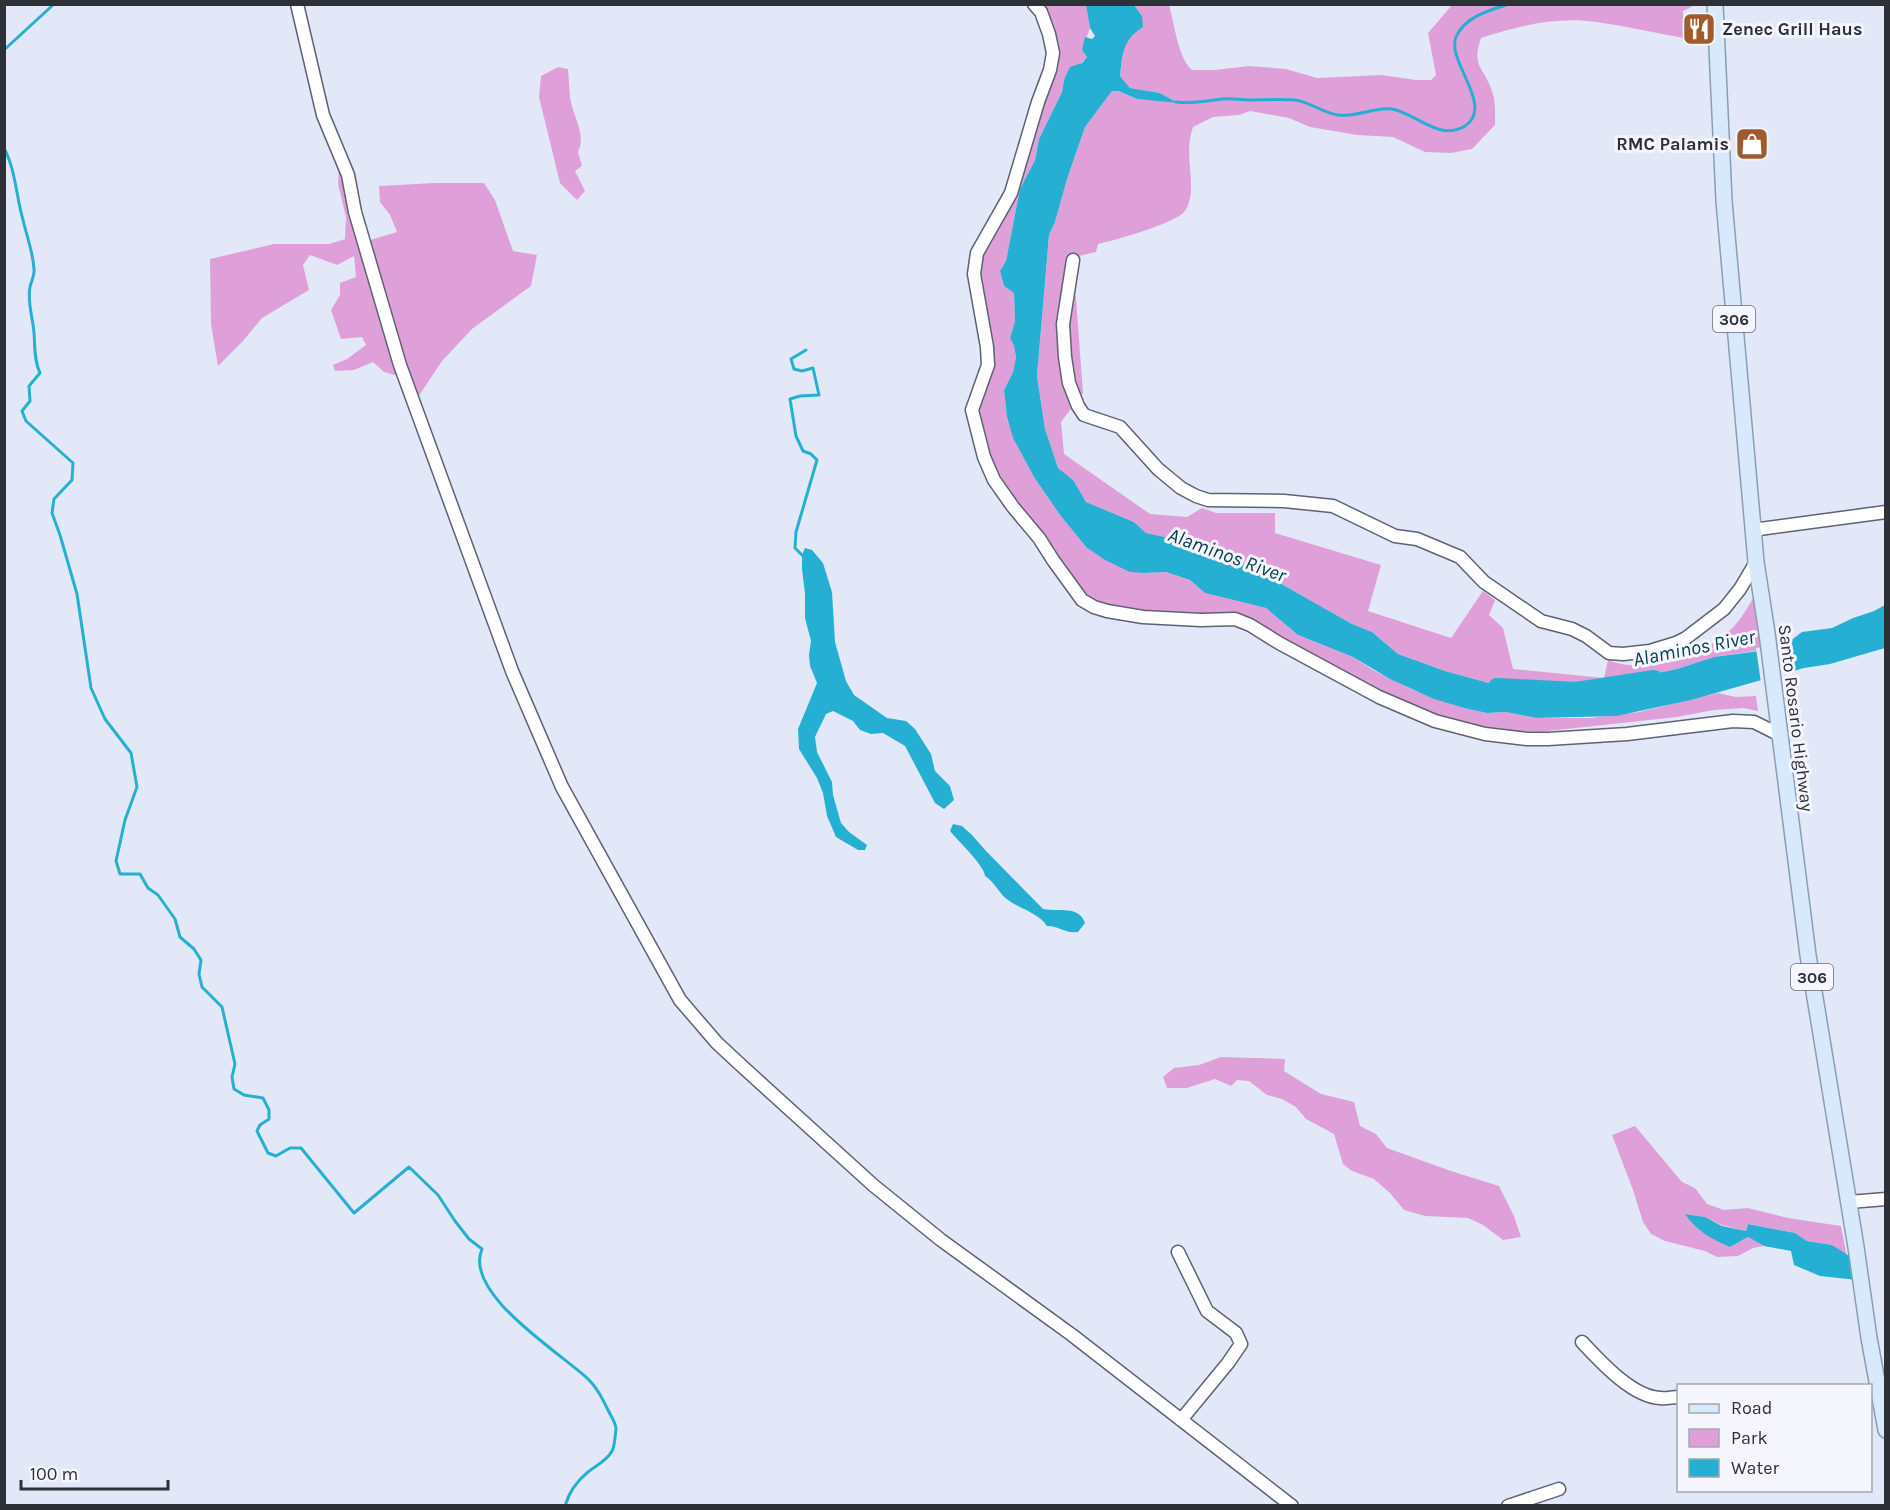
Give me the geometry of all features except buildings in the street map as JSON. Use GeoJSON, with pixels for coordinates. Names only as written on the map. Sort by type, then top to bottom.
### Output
{"type":"FeatureCollection","features":[{"type":"Feature","properties":{"kind":"main road","name":"Santo Rosario Highway"},"geometry":{"type":"LineString","coordinates":[[1715,4],[1724,201],[1755,562],[1767,633],[1778,734],[1808,955],[1856,1247],[1874,1387],[1886,1431]]}},
{"type":"Feature","properties":{"kind":"street"},"geometry":{"type":"LineString","coordinates":[[297,4],[323,115],[348,174],[355,212],[400,366],[512,671],[562,787],[680,1000],[717,1043],[873,1185],[941,1240],[1014,1291],[1292,1506]]}},
{"type":"Feature","properties":{"kind":"street"},"geometry":{"type":"LineString","coordinates":[[1034,4],[1041,12],[1053,53],[1050,70],[1011,193],[977,253],[974,274],[988,365],[972,410],[984,457],[994,480],[1039,538],[1082,600],[1107,611],[1143,617],[1235,619],[1250,625],[1379,698],[1436,722],[1485,734],[1548,739],[1627,734],[1733,721],[1754,722],[1778,734]]}},
{"type":"Feature","properties":{"kind":"street"},"geometry":{"type":"LineString","coordinates":[[1073,260],[1063,324],[1069,383],[1078,406],[1084,415],[1120,427],[1158,469],[1180,488],[1197,496],[1208,500],[1284,501],[1333,506],[1395,536],[1417,539],[1460,557],[1484,582],[1541,621],[1572,629],[1609,653],[1650,651],[1686,639],[1724,609],[1740,589],[1755,562]]}},
{"type":"Feature","properties":{"kind":"street"},"geometry":{"type":"LineString","coordinates":[[1752,530],[1886,512]]}},
{"type":"Feature","properties":{"kind":"street"},"geometry":{"type":"LineString","coordinates":[[1849,1202],[1886,1199]]}},
{"type":"Feature","properties":{"kind":"street"},"geometry":{"type":"LineString","coordinates":[[1178,1252],[1207,1311],[1236,1333],[1241,1344],[1180,1420]]}},
{"type":"Feature","properties":{"kind":"street"},"geometry":{"type":"LineString","coordinates":[[1582,1342],[1604,1366],[1644,1394],[1658,1398],[1677,1397]]}},
{"type":"Feature","properties":{"kind":"street"},"geometry":{"type":"LineString","coordinates":[[1508,1506],[1559,1489]]}},
{"type":"Feature","properties":{"kind":"green space"},"geometry":{"type":"Polygon","coordinates":[[[1039,5],[1086,5],[1090,28],[1082,50],[1087,57],[1064,80],[1062,92],[1039,139],[1035,160],[1020,189],[1006,261],[1000,271],[1004,286],[1014,293],[1015,321],[1010,338],[1016,357],[1013,372],[1004,390],[1007,417],[1013,437],[1034,477],[1086,547],[1144,573],[1166,572],[1190,580],[1205,593],[1266,608],[1298,635],[1353,657],[1411,689],[1468,709],[1487,713],[1506,712],[1536,718],[1590,718],[1639,712],[1718,693],[1736,697],[1756,696],[1758,711],[1743,708],[1714,710],[1677,717],[1539,732],[1493,729],[1435,715],[1384,694],[1252,623],[1107,608],[1084,598],[995,477],[976,413],[989,378],[977,278],[983,251],[997,232],[1009,206],[1056,63],[1039,5]]]}},
{"type":"Feature","properties":{"kind":"green space"},"geometry":{"type":"Polygon","coordinates":[[[1134,5],[1169,5],[1180,49],[1192,70],[1249,66],[1286,69],[1317,78],[1382,75],[1431,80],[1436,75],[1428,33],[1452,5],[1695,5],[1683,11],[1684,38],[1581,20],[1567,20],[1523,26],[1481,38],[1477,55],[1493,95],[1495,125],[1472,149],[1451,153],[1425,152],[1393,137],[1357,135],[1310,127],[1289,118],[1250,111],[1239,115],[1213,117],[1193,127],[1189,151],[1191,192],[1184,212],[1154,227],[1098,244],[1096,252],[1070,258],[1076,298],[1083,393],[1061,422],[1064,454],[1150,514],[1187,517],[1202,508],[1216,513],[1275,513],[1275,533],[1381,565],[1368,611],[1451,638],[1483,591],[1495,600],[1489,615],[1503,628],[1513,669],[1604,678],[1608,660],[1639,665],[1676,659],[1711,644],[1725,635],[1739,621],[1754,597],[1761,650],[1714,657],[1677,669],[1644,676],[1626,685],[1600,692],[1534,691],[1507,688],[1445,671],[1398,654],[1372,632],[1352,624],[1257,570],[1188,542],[1146,533],[1134,522],[1086,502],[1074,481],[1058,469],[1045,429],[1037,376],[1049,235],[1085,127],[1112,91],[1137,99],[1176,102],[1160,93],[1130,88],[1120,76],[1124,47],[1142,16],[1134,5]]]}},
{"type":"Feature","properties":{"kind":"green space"},"geometry":{"type":"Polygon","coordinates":[[[558,67],[568,69],[571,104],[581,138],[578,152],[582,166],[575,171],[585,191],[577,200],[560,183],[539,97],[541,76],[558,67]]]}},
{"type":"Feature","properties":{"kind":"green space"},"geometry":{"type":"Polygon","coordinates":[[[339,168],[343,172],[360,252],[398,376],[384,372],[373,362],[354,370],[335,371],[333,365],[347,359],[366,345],[362,337],[341,339],[331,310],[340,295],[340,283],[356,277],[354,256],[337,265],[310,255],[303,265],[309,290],[262,318],[218,366],[211,324],[210,259],[274,244],[329,244],[345,239],[346,217],[338,184],[339,168]]]}},
{"type":"Feature","properties":{"kind":"green space"},"geometry":{"type":"Polygon","coordinates":[[[484,183],[495,200],[513,251],[537,255],[531,286],[472,329],[442,361],[416,400],[367,241],[397,232],[390,215],[380,202],[379,186],[484,183]]]}},
{"type":"Feature","properties":{"kind":"green space"},"geometry":{"type":"Polygon","coordinates":[[[1221,1057],[1285,1059],[1284,1071],[1321,1094],[1354,1102],[1360,1126],[1376,1134],[1387,1148],[1499,1186],[1514,1216],[1521,1237],[1503,1240],[1483,1225],[1468,1218],[1425,1216],[1404,1210],[1374,1179],[1352,1171],[1343,1164],[1334,1134],[1306,1119],[1296,1107],[1282,1099],[1267,1095],[1249,1081],[1237,1080],[1231,1086],[1215,1079],[1187,1088],[1167,1088],[1163,1077],[1174,1068],[1199,1065],[1221,1057]]]}},
{"type":"Feature","properties":{"kind":"green space"},"geometry":{"type":"Polygon","coordinates":[[[1635,1126],[1682,1182],[1695,1188],[1707,1204],[1724,1210],[1748,1208],[1788,1218],[1841,1226],[1847,1257],[1832,1245],[1807,1241],[1795,1233],[1748,1224],[1746,1231],[1722,1225],[1705,1217],[1686,1214],[1730,1247],[1748,1237],[1764,1246],[1753,1248],[1738,1256],[1717,1257],[1705,1251],[1665,1241],[1651,1234],[1643,1222],[1612,1135],[1635,1126]]]}},
{"type":"Feature","properties":{"kind":"water"},"geometry":{"type":"Polygon","coordinates":[[[1086,5],[1134,5],[1142,16],[1143,27],[1127,42],[1120,76],[1130,88],[1160,93],[1178,103],[1137,99],[1118,91],[1112,91],[1085,127],[1049,235],[1037,376],[1045,429],[1058,468],[1074,481],[1086,502],[1134,522],[1146,533],[1188,542],[1257,570],[1352,624],[1372,632],[1398,654],[1445,671],[1507,688],[1534,691],[1600,692],[1626,685],[1644,676],[1677,669],[1714,657],[1781,648],[1802,632],[1832,628],[1885,605],[1885,648],[1691,700],[1616,716],[1536,718],[1506,712],[1487,713],[1434,699],[1390,679],[1353,657],[1298,635],[1266,608],[1205,593],[1190,580],[1166,572],[1130,572],[1105,560],[1086,547],[1034,477],[1013,438],[1007,417],[1004,390],[1013,372],[1016,357],[1010,338],[1015,321],[1014,293],[1004,286],[1000,271],[1006,261],[1020,189],[1035,160],[1039,139],[1062,92],[1070,67],[1082,63],[1087,57],[1082,50],[1085,37],[1092,39],[1095,36],[1090,28],[1086,5]]]}},
{"type":"Feature","properties":{"kind":"water"},"geometry":{"type":"Polygon","coordinates":[[[805,548],[812,550],[823,563],[832,592],[835,642],[846,681],[854,695],[887,718],[906,721],[915,729],[931,754],[935,771],[950,786],[954,800],[944,809],[935,803],[905,746],[883,733],[871,734],[860,730],[853,721],[833,711],[826,714],[815,737],[817,752],[832,782],[833,795],[841,823],[867,845],[865,850],[858,850],[836,837],[827,816],[823,793],[817,778],[799,749],[798,729],[817,683],[810,666],[811,641],[805,618],[802,555],[805,548]]]}},
{"type":"Feature","properties":{"kind":"water"},"geometry":{"type":"Polygon","coordinates":[[[953,824],[962,826],[972,835],[1043,909],[1073,911],[1082,917],[1085,923],[1078,932],[1047,926],[1039,918],[1005,897],[985,876],[976,860],[950,831],[953,824]]]}},
{"type":"Feature","properties":{"kind":"water"},"geometry":{"type":"Polygon","coordinates":[[[1685,1214],[1705,1217],[1722,1226],[1746,1231],[1748,1224],[1795,1233],[1807,1241],[1832,1245],[1854,1259],[1857,1280],[1820,1276],[1794,1265],[1791,1251],[1764,1246],[1748,1237],[1730,1247],[1705,1234],[1685,1214]]]}},
{"type":"Feature","properties":{"kind":"pier"},"geometry":{"type":"Polygon","coordinates":[[[1787,638],[1792,674],[1761,683],[1756,648],[1780,645],[1787,638]]]}},
{"type":"Feature","properties":{"kind":"waterway"},"geometry":{"type":"LineString","coordinates":[[4,50],[54,4]]}},
{"type":"Feature","properties":{"kind":"waterway"},"geometry":{"type":"LineString","coordinates":[[1176,102],[1225,99],[1295,100],[1332,114],[1345,115],[1389,109],[1404,113],[1438,129],[1456,130],[1465,126],[1473,117],[1475,107],[1473,95],[1457,58],[1456,37],[1472,19],[1509,4]]}},
{"type":"Feature","properties":{"kind":"waterway"},"geometry":{"type":"LineString","coordinates":[[4,148],[13,175],[34,269],[29,298],[40,373],[29,386],[30,401],[22,411],[26,421],[73,463],[72,480],[54,499],[52,513],[77,594],[91,688],[105,719],[131,753],[137,787],[125,820],[116,861],[120,874],[140,874],[148,888],[158,895],[175,919],[180,937],[194,949],[201,960],[199,974],[202,987],[222,1007],[235,1064],[232,1077],[234,1089],[244,1095],[263,1098],[269,1110],[269,1119],[260,1125],[257,1131],[268,1153],[276,1156],[290,1148],[301,1148],[354,1213],[409,1167],[438,1195],[469,1239],[482,1249],[480,1266],[486,1284],[499,1302],[536,1337],[587,1378],[597,1390],[615,1425],[614,1446],[607,1458],[577,1483],[565,1506]]}},
{"type":"Feature","properties":{"kind":"waterway"},"geometry":{"type":"LineString","coordinates":[[802,555],[795,548],[796,532],[817,460],[811,454],[803,451],[796,436],[790,399],[819,395],[813,368],[802,371],[794,369],[791,359],[806,350]]}},
{"type":"Feature","properties":{"kind":"waterway","name":"Alaminos River"},"geometry":{"type":"LineString","coordinates":[[1497,687],[1576,691],[1654,679]]}},
{"type":"Feature","properties":{"kind":"place","name":"Zenec Grill Haus"},"geometry":{"type":"Point","coordinates":[1699,29]}},
{"type":"Feature","properties":{"kind":"place","name":"RMC Palamis"},"geometry":{"type":"Point","coordinates":[1752,144]}}]}
